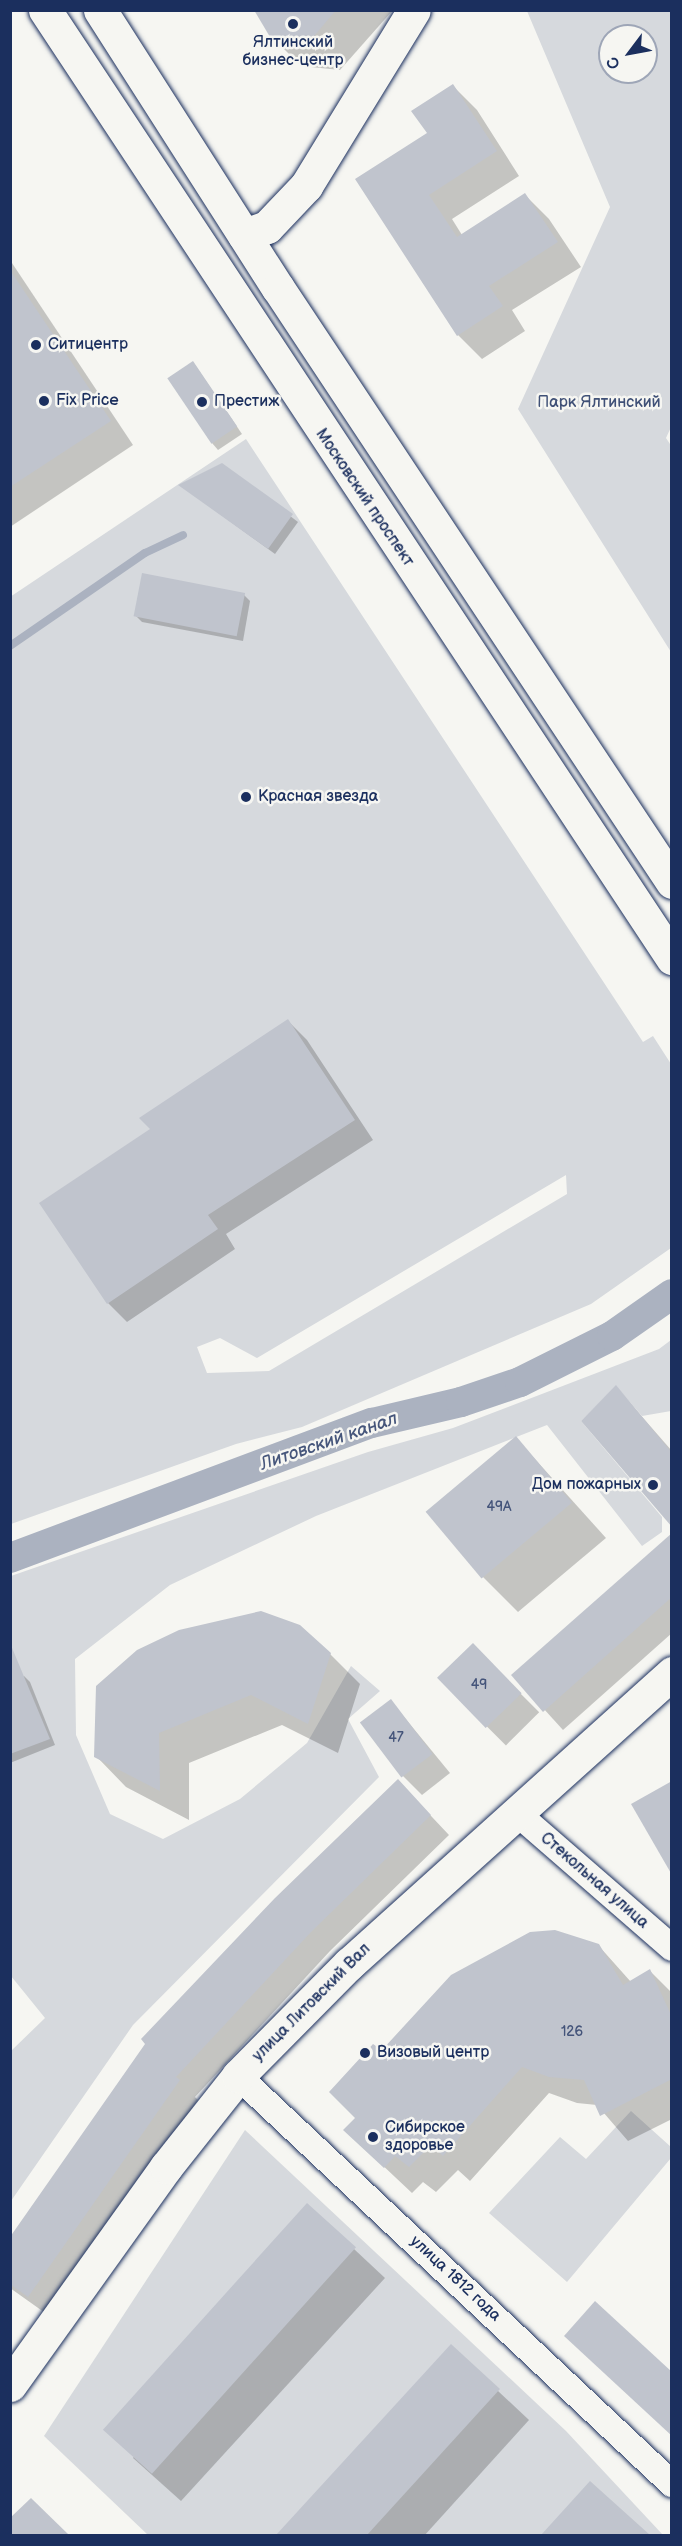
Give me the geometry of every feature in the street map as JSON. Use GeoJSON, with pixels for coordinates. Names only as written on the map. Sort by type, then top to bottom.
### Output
{"type":"FeatureCollection","features":[{"type":"Feature","properties":{"kind":"main road"},"geometry":{"type":"LineString","coordinates":[[100,10],[244,235],[672,882]]}},
{"type":"Feature","properties":{"kind":"main road"},"geometry":{"type":"LineString","coordinates":[[244,235],[266,201],[356,105],[414,10]]}},
{"type":"Feature","properties":{"kind":"main road","name":"Московский проспект"},"geometry":{"type":"LineString","coordinates":[[52,23],[672,958]]}},
{"type":"Feature","properties":{"kind":"main road","name":"улица Литовский Вал"},"geometry":{"type":"LineString","coordinates":[[10,2385],[166,2167],[238,2076],[349,1964],[672,1673]]}},
{"type":"Feature","properties":{"kind":"street","name":"Московский проспект"},"geometry":{"type":"LineString","coordinates":[[30,10],[52,23]]}},
{"type":"Feature","properties":{"kind":"street","name":"Стекольная улица"},"geometry":{"type":"LineString","coordinates":[[518,1814],[672,1948]]}},
{"type":"Feature","properties":{"kind":"street","name":"улица 1812 года"},"geometry":{"type":"LineString","coordinates":[[238,2076],[672,2484]]}},
{"type":"Feature","properties":{"kind":"green space","name":"Парк Ялтинский"},"geometry":{"type":"Polygon","coordinates":[[[527,11],[671,11],[672,425],[666,438],[672,447],[671,652],[518,409],[610,207],[527,11]]]}},
{"type":"Feature","properties":{"kind":"green space","name":"Красная звезда"},"geometry":{"type":"Polygon","coordinates":[[[246,439],[643,1042],[653,1036],[671,1064],[671,1248],[591,1304],[302,1427],[236,1444],[11,1524],[10,597],[246,439]],[[566,1175],[257,1358],[220,1338],[197,1347],[207,1373],[269,1371],[567,1194],[566,1175]]]}},
{"type":"Feature","properties":{"kind":"green space"},"geometry":{"type":"Polygon","coordinates":[[[671,1340],[671,1411],[642,1416],[616,1386],[581,1421],[662,1517],[662,1532],[642,1546],[547,1425],[316,1516],[170,1585],[75,1659],[76,1735],[110,1814],[163,1839],[240,1799],[307,1743],[351,1666],[380,1691],[348,1719],[379,1777],[133,2025],[11,2201],[11,2051],[45,2018],[11,1976],[11,1576],[368,1452],[453,1428],[659,1349],[671,1340]]]}},
{"type":"Feature","properties":{"kind":"green space"},"geometry":{"type":"Polygon","coordinates":[[[631,2111],[671,2147],[671,2158],[567,2282],[489,2213],[560,2137],[586,2159],[631,2111]]]}},
{"type":"Feature","properties":{"kind":"green space"},"geometry":{"type":"Polygon","coordinates":[[[245,2130],[566,2431],[663,2535],[148,2535],[44,2436],[245,2130]]]}},
{"type":"Feature","properties":{"kind":"building","name":"Ялтинский бизнес-центр"},"geometry":{"type":"Polygon","coordinates":[[[254,10],[336,10],[310,41],[270,37],[254,10]]]}},
{"type":"Feature","properties":{"kind":"building"},"geometry":{"type":"Polygon","coordinates":[[[453,84],[497,151],[429,195],[457,237],[525,193],[558,242],[489,286],[503,306],[457,336],[355,179],[427,133],[411,111],[453,84]]]}},
{"type":"Feature","properties":{"kind":"building","name":"Ситицентр"},"geometry":{"type":"Polygon","coordinates":[[[10,270],[111,421],[10,487],[10,270]]]}},
{"type":"Feature","properties":{"kind":"building","name":"Престиж"},"geometry":{"type":"Polygon","coordinates":[[[193,361],[237,426],[211,444],[167,378],[193,361]]]}},
{"type":"Feature","properties":{"kind":"building"},"geometry":{"type":"Polygon","coordinates":[[[222,463],[293,514],[268,549],[178,485],[222,463]]]}},
{"type":"Feature","properties":{"kind":"building"},"geometry":{"type":"Polygon","coordinates":[[[142,573],[245,593],[237,636],[134,616],[142,573]]]}},
{"type":"Feature","properties":{"kind":"building"},"geometry":{"type":"Polygon","coordinates":[[[288,1019],[355,1120],[208,1215],[218,1229],[107,1304],[39,1203],[150,1129],[139,1118],[288,1019]]]}},
{"type":"Feature","properties":{"kind":"building","name":"Дом пожарных"},"geometry":{"type":"Polygon","coordinates":[[[616,1385],[672,1453],[672,1527],[581,1421],[616,1385]]]}},
{"type":"Feature","properties":{"kind":"building"},"geometry":{"type":"Polygon","coordinates":[[[516,1436],[572,1503],[482,1578],[426,1512],[516,1436]]]}},
{"type":"Feature","properties":{"kind":"building"},"geometry":{"type":"Polygon","coordinates":[[[672,1533],[672,1597],[543,1712],[511,1675],[672,1533]]]}},
{"type":"Feature","properties":{"kind":"building"},"geometry":{"type":"Polygon","coordinates":[[[261,1611],[300,1625],[331,1653],[308,1724],[251,1695],[159,1733],[160,1791],[94,1757],[96,1686],[137,1650],[179,1630],[261,1611]]]}},
{"type":"Feature","properties":{"kind":"building"},"geometry":{"type":"Polygon","coordinates":[[[10,1643],[50,1739],[10,1754],[10,1643]]]}},
{"type":"Feature","properties":{"kind":"building"},"geometry":{"type":"Polygon","coordinates":[[[473,1643],[522,1693],[486,1728],[437,1678],[473,1643]]]}},
{"type":"Feature","properties":{"kind":"building"},"geometry":{"type":"Polygon","coordinates":[[[391,1699],[433,1754],[401,1778],[360,1722],[391,1699]]]}},
{"type":"Feature","properties":{"kind":"building"},"geometry":{"type":"Polygon","coordinates":[[[398,1779],[431,1815],[311,1932],[176,2077],[180,2080],[28,2297],[10,2284],[10,2237],[145,2044],[141,2039],[275,1898],[398,1779]]]}},
{"type":"Feature","properties":{"kind":"building"},"geometry":{"type":"Polygon","coordinates":[[[672,1781],[672,1875],[631,1804],[672,1781]]]}},
{"type":"Feature","properties":{"kind":"building"},"geometry":{"type":"Polygon","coordinates":[[[555,1930],[599,1944],[623,1985],[650,1969],[672,2017],[672,2079],[600,2116],[584,2080],[549,2077],[522,2067],[443,2156],[431,2145],[409,2167],[395,2156],[384,2168],[343,2130],[355,2118],[329,2092],[373,2044],[382,2050],[451,1975],[530,1932],[555,1930]]]}},
{"type":"Feature","properties":{"kind":"building"},"geometry":{"type":"Polygon","coordinates":[[[307,2203],[356,2247],[152,2474],[103,2430],[307,2203]]]}},
{"type":"Feature","properties":{"kind":"building"},"geometry":{"type":"Polygon","coordinates":[[[595,2301],[672,2372],[672,2436],[564,2336],[595,2301]]]}},
{"type":"Feature","properties":{"kind":"building"},"geometry":{"type":"Polygon","coordinates":[[[451,2344],[500,2389],[367,2535],[276,2535],[451,2344]]]}},
{"type":"Feature","properties":{"kind":"building"},"geometry":{"type":"Polygon","coordinates":[[[590,2481],[650,2535],[541,2535],[590,2481]]]}},
{"type":"Feature","properties":{"kind":"building"},"geometry":{"type":"Polygon","coordinates":[[[31,2498],[69,2535],[10,2535],[10,2518],[31,2498]]]}},
{"type":"Feature","properties":{"kind":"waterway"},"geometry":{"type":"LineString","coordinates":[[10,646],[145,553],[183,535]]}},
{"type":"Feature","properties":{"kind":"waterway","name":"Литовский канал"},"geometry":{"type":"LineString","coordinates":[[10,1558],[372,1423],[461,1402],[520,1382],[612,1336],[672,1294]]}},
{"type":"Feature","properties":{"kind":"place","name":"Ялтинский бизнес-центр"},"geometry":{"type":"Point","coordinates":[293,24]}},
{"type":"Feature","properties":{"kind":"place","name":"Ситицентр"},"geometry":{"type":"Point","coordinates":[36,345]}},
{"type":"Feature","properties":{"kind":"place","name":"Fix Price"},"geometry":{"type":"Point","coordinates":[44,401]}},
{"type":"Feature","properties":{"kind":"place","name":"Престиж"},"geometry":{"type":"Point","coordinates":[202,402]}},
{"type":"Feature","properties":{"kind":"place","name":"Красная звезда"},"geometry":{"type":"Point","coordinates":[246,797]}},
{"type":"Feature","properties":{"kind":"place","name":"Дом пожарных"},"geometry":{"type":"Point","coordinates":[653,1485]}},
{"type":"Feature","properties":{"kind":"place","name":"Визовый центр"},"geometry":{"type":"Point","coordinates":[365,2053]}},
{"type":"Feature","properties":{"kind":"place","name":"Сибирское здоровье"},"geometry":{"type":"Point","coordinates":[373,2137]}}]}
